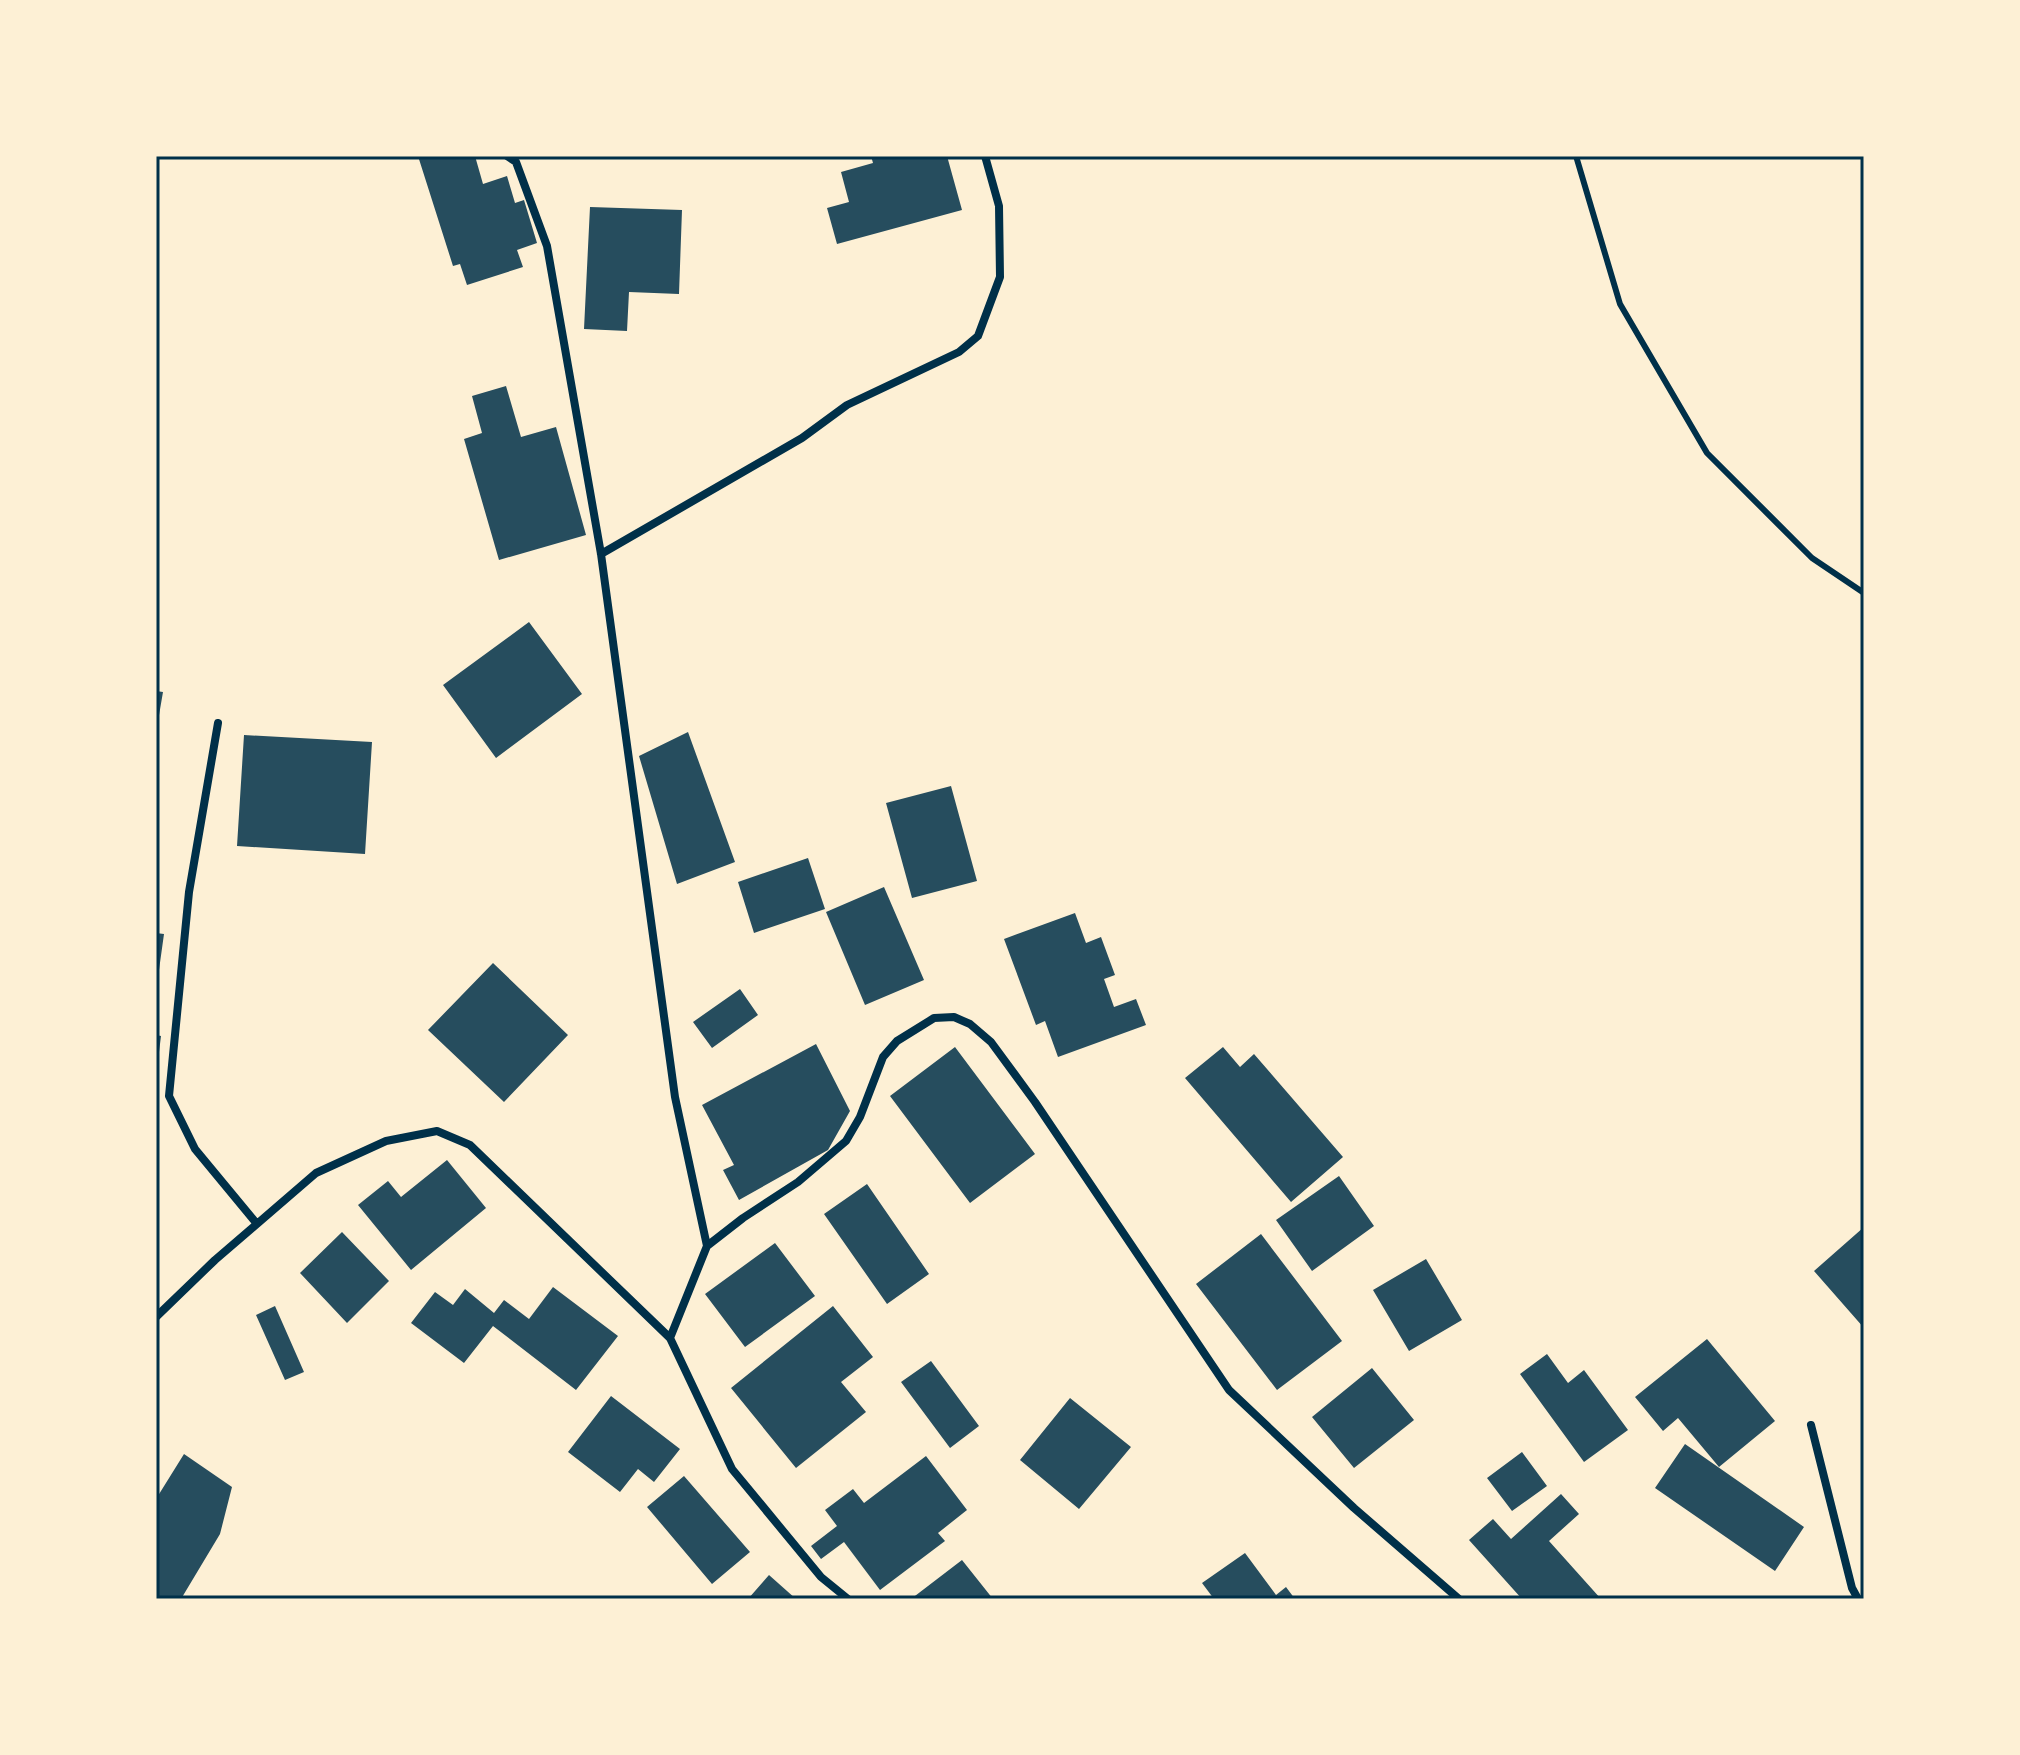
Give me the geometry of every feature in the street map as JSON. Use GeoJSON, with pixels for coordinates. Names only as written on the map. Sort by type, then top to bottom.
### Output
{"type":"FeatureCollection","features":[{"type":"Feature","properties":{"kind":"street"},"geometry":{"type":"LineString","coordinates":[[507,156],[518,159],[547,246],[601,554],[675,1097],[707,1246]]}},
{"type":"Feature","properties":{"kind":"street"},"geometry":{"type":"LineString","coordinates":[[601,554],[802,438],[847,405],[959,352],[978,336],[1000,277],[999,206],[985,156]]}},
{"type":"Feature","properties":{"kind":"street"},"geometry":{"type":"LineString","coordinates":[[218,723],[189,892],[169,1096],[195,1149],[257,1224]]}},
{"type":"Feature","properties":{"kind":"street"},"geometry":{"type":"LineString","coordinates":[[670,1338],[707,1246],[798,1182],[846,1141],[860,1117],[883,1057],[897,1041],[934,1018],[954,1017],[970,1024],[991,1042],[1035,1102],[1229,1390],[1354,1508],[1459,1599]]}},
{"type":"Feature","properties":{"kind":"street"},"geometry":{"type":"LineString","coordinates":[[156,1317],[316,1173],[386,1141],[437,1131],[470,1145],[670,1338],[732,1469],[821,1577],[848,1599]]}},
{"type":"Feature","properties":{"kind":"street"},"geometry":{"type":"LineString","coordinates":[[1811,1425],[1852,1588],[1858,1599]]}},
{"type":"Feature","properties":{"kind":"lane"},"geometry":{"type":"LineString","coordinates":[[1576,156],[1620,304],[1707,453],[1812,558],[1864,593]]}},
{"type":"Feature","properties":{"kind":"building"},"geometry":{"type":"Polygon","coordinates":[[[418,156],[475,156],[483,184],[507,176],[515,203],[524,200],[537,243],[517,250],[523,267],[467,285],[460,264],[453,266],[418,156]]]}},
{"type":"Feature","properties":{"kind":"building"},"geometry":{"type":"Polygon","coordinates":[[[871,156],[947,156],[962,210],[837,244],[827,208],[849,202],[841,172],[873,163],[871,156]]]}},
{"type":"Feature","properties":{"kind":"building"},"geometry":{"type":"Polygon","coordinates":[[[590,207],[682,210],[679,294],[629,292],[627,331],[584,329],[590,207]]]}},
{"type":"Feature","properties":{"kind":"building"},"geometry":{"type":"Polygon","coordinates":[[[506,386],[521,437],[556,427],[586,535],[499,560],[464,439],[482,433],[472,396],[506,386]]]}},
{"type":"Feature","properties":{"kind":"building"},"geometry":{"type":"Polygon","coordinates":[[[529,622],[582,694],[496,758],[443,685],[529,622]]]}},
{"type":"Feature","properties":{"kind":"building"},"geometry":{"type":"Polygon","coordinates":[[[156,691],[163,692],[158,721],[156,721],[156,691]]]}},
{"type":"Feature","properties":{"kind":"building"},"geometry":{"type":"Polygon","coordinates":[[[688,732],[735,862],[677,884],[639,756],[688,732]]]}},
{"type":"Feature","properties":{"kind":"building"},"geometry":{"type":"Polygon","coordinates":[[[244,735],[372,742],[365,854],[237,846],[244,735]]]}},
{"type":"Feature","properties":{"kind":"building"},"geometry":{"type":"Polygon","coordinates":[[[951,786],[977,881],[912,898],[886,803],[951,786]]]}},
{"type":"Feature","properties":{"kind":"building"},"geometry":{"type":"Polygon","coordinates":[[[808,858],[825,909],[754,933],[738,882],[808,858]]]}},
{"type":"Feature","properties":{"kind":"building"},"geometry":{"type":"Polygon","coordinates":[[[884,887],[924,980],[865,1005],[826,912],[884,887]]]}},
{"type":"Feature","properties":{"kind":"building"},"geometry":{"type":"Polygon","coordinates":[[[1075,913],[1086,943],[1101,937],[1115,975],[1104,979],[1114,1007],[1136,999],[1146,1025],[1058,1057],[1045,1021],[1036,1025],[1004,939],[1075,913]]]}},
{"type":"Feature","properties":{"kind":"building"},"geometry":{"type":"Polygon","coordinates":[[[156,933],[164,934],[158,977],[156,977],[156,933]]]}},
{"type":"Feature","properties":{"kind":"building"},"geometry":{"type":"Polygon","coordinates":[[[493,963],[568,1035],[504,1102],[428,1030],[493,963]]]}},
{"type":"Feature","properties":{"kind":"building"},"geometry":{"type":"Polygon","coordinates":[[[740,989],[758,1015],[712,1048],[693,1022],[740,989]]]}},
{"type":"Feature","properties":{"kind":"building"},"geometry":{"type":"Polygon","coordinates":[[[156,1035],[161,1036],[158,1060],[156,1060],[156,1035]]]}},
{"type":"Feature","properties":{"kind":"building"},"geometry":{"type":"Polygon","coordinates":[[[816,1044],[850,1111],[828,1150],[739,1200],[723,1170],[734,1165],[702,1105],[816,1044]]]}},
{"type":"Feature","properties":{"kind":"building"},"geometry":{"type":"Polygon","coordinates":[[[955,1047],[1035,1154],[970,1203],[890,1096],[955,1047]]]}},
{"type":"Feature","properties":{"kind":"building"},"geometry":{"type":"Polygon","coordinates":[[[1223,1047],[1240,1067],[1254,1054],[1343,1157],[1291,1202],[1185,1078],[1223,1047]]]}},
{"type":"Feature","properties":{"kind":"building"},"geometry":{"type":"Polygon","coordinates":[[[447,1160],[486,1208],[411,1270],[358,1205],[388,1181],[401,1197],[447,1160]]]}},
{"type":"Feature","properties":{"kind":"building"},"geometry":{"type":"Polygon","coordinates":[[[1339,1176],[1374,1226],[1312,1271],[1276,1220],[1339,1176]]]}},
{"type":"Feature","properties":{"kind":"building"},"geometry":{"type":"Polygon","coordinates":[[[867,1184],[929,1274],[887,1304],[824,1214],[867,1184]]]}},
{"type":"Feature","properties":{"kind":"building"},"geometry":{"type":"Polygon","coordinates":[[[1864,1227],[1864,1328],[1814,1271],[1864,1227]]]}},
{"type":"Feature","properties":{"kind":"building"},"geometry":{"type":"Polygon","coordinates":[[[342,1232],[389,1281],[347,1323],[300,1273],[342,1232]]]}},
{"type":"Feature","properties":{"kind":"building"},"geometry":{"type":"Polygon","coordinates":[[[1261,1234],[1342,1341],[1277,1390],[1196,1284],[1261,1234]]]}},
{"type":"Feature","properties":{"kind":"building"},"geometry":{"type":"Polygon","coordinates":[[[775,1243],[815,1296],[745,1347],[705,1294],[775,1243]]]}},
{"type":"Feature","properties":{"kind":"building"},"geometry":{"type":"Polygon","coordinates":[[[1426,1259],[1462,1320],[1409,1351],[1373,1290],[1426,1259]]]}},
{"type":"Feature","properties":{"kind":"building"},"geometry":{"type":"Polygon","coordinates":[[[553,1287],[618,1336],[576,1390],[493,1326],[464,1363],[411,1323],[435,1292],[453,1305],[465,1289],[494,1313],[504,1300],[529,1319],[553,1287]]]}},
{"type":"Feature","properties":{"kind":"building"},"geometry":{"type":"Polygon","coordinates":[[[275,1306],[304,1372],[285,1380],[256,1315],[275,1306]]]}},
{"type":"Feature","properties":{"kind":"building"},"geometry":{"type":"Polygon","coordinates":[[[833,1306],[873,1357],[841,1382],[866,1412],[796,1468],[731,1388],[833,1306]]]}},
{"type":"Feature","properties":{"kind":"building"},"geometry":{"type":"Polygon","coordinates":[[[1707,1339],[1775,1421],[1719,1467],[1678,1418],[1663,1431],[1635,1397],[1707,1339]]]}},
{"type":"Feature","properties":{"kind":"building"},"geometry":{"type":"Polygon","coordinates":[[[1547,1354],[1568,1383],[1584,1370],[1628,1430],[1584,1462],[1520,1374],[1547,1354]]]}},
{"type":"Feature","properties":{"kind":"building"},"geometry":{"type":"Polygon","coordinates":[[[931,1361],[979,1426],[950,1448],[901,1382],[931,1361]]]}},
{"type":"Feature","properties":{"kind":"building"},"geometry":{"type":"Polygon","coordinates":[[[1372,1368],[1414,1420],[1354,1468],[1312,1417],[1372,1368]]]}},
{"type":"Feature","properties":{"kind":"building"},"geometry":{"type":"Polygon","coordinates":[[[611,1396],[680,1449],[654,1482],[638,1469],[620,1492],[568,1452],[611,1396]]]}},
{"type":"Feature","properties":{"kind":"building"},"geometry":{"type":"Polygon","coordinates":[[[1070,1398],[1131,1447],[1079,1509],[1020,1460],[1070,1398]]]}},
{"type":"Feature","properties":{"kind":"building"},"geometry":{"type":"Polygon","coordinates":[[[1685,1444],[1804,1527],[1775,1571],[1655,1488],[1685,1444]]]}},
{"type":"Feature","properties":{"kind":"building"},"geometry":{"type":"Polygon","coordinates":[[[1522,1452],[1547,1486],[1512,1511],[1487,1478],[1522,1452]]]}},
{"type":"Feature","properties":{"kind":"building"},"geometry":{"type":"Polygon","coordinates":[[[184,1454],[232,1487],[220,1534],[181,1599],[156,1599],[156,1499],[184,1454]]]}},
{"type":"Feature","properties":{"kind":"building"},"geometry":{"type":"Polygon","coordinates":[[[926,1456],[967,1510],[938,1533],[945,1541],[880,1590],[844,1542],[821,1559],[811,1546],[837,1526],[825,1510],[853,1489],[864,1503],[926,1456]]]}},
{"type":"Feature","properties":{"kind":"building"},"geometry":{"type":"Polygon","coordinates":[[[684,1476],[750,1552],[712,1584],[647,1507],[684,1476]]]}},
{"type":"Feature","properties":{"kind":"building"},"geometry":{"type":"Polygon","coordinates":[[[1561,1494],[1579,1514],[1549,1541],[1601,1599],[1522,1599],[1469,1540],[1493,1519],[1511,1539],[1561,1494]]]}},
{"type":"Feature","properties":{"kind":"building"},"geometry":{"type":"Polygon","coordinates":[[[1245,1553],[1276,1595],[1286,1587],[1295,1599],[1214,1599],[1202,1583],[1245,1553]]]}},
{"type":"Feature","properties":{"kind":"building"},"geometry":{"type":"Polygon","coordinates":[[[962,1560],[993,1599],[911,1599],[962,1560]]]}},
{"type":"Feature","properties":{"kind":"building"},"geometry":{"type":"Polygon","coordinates":[[[769,1575],[796,1599],[748,1599],[769,1575]]]}}]}
